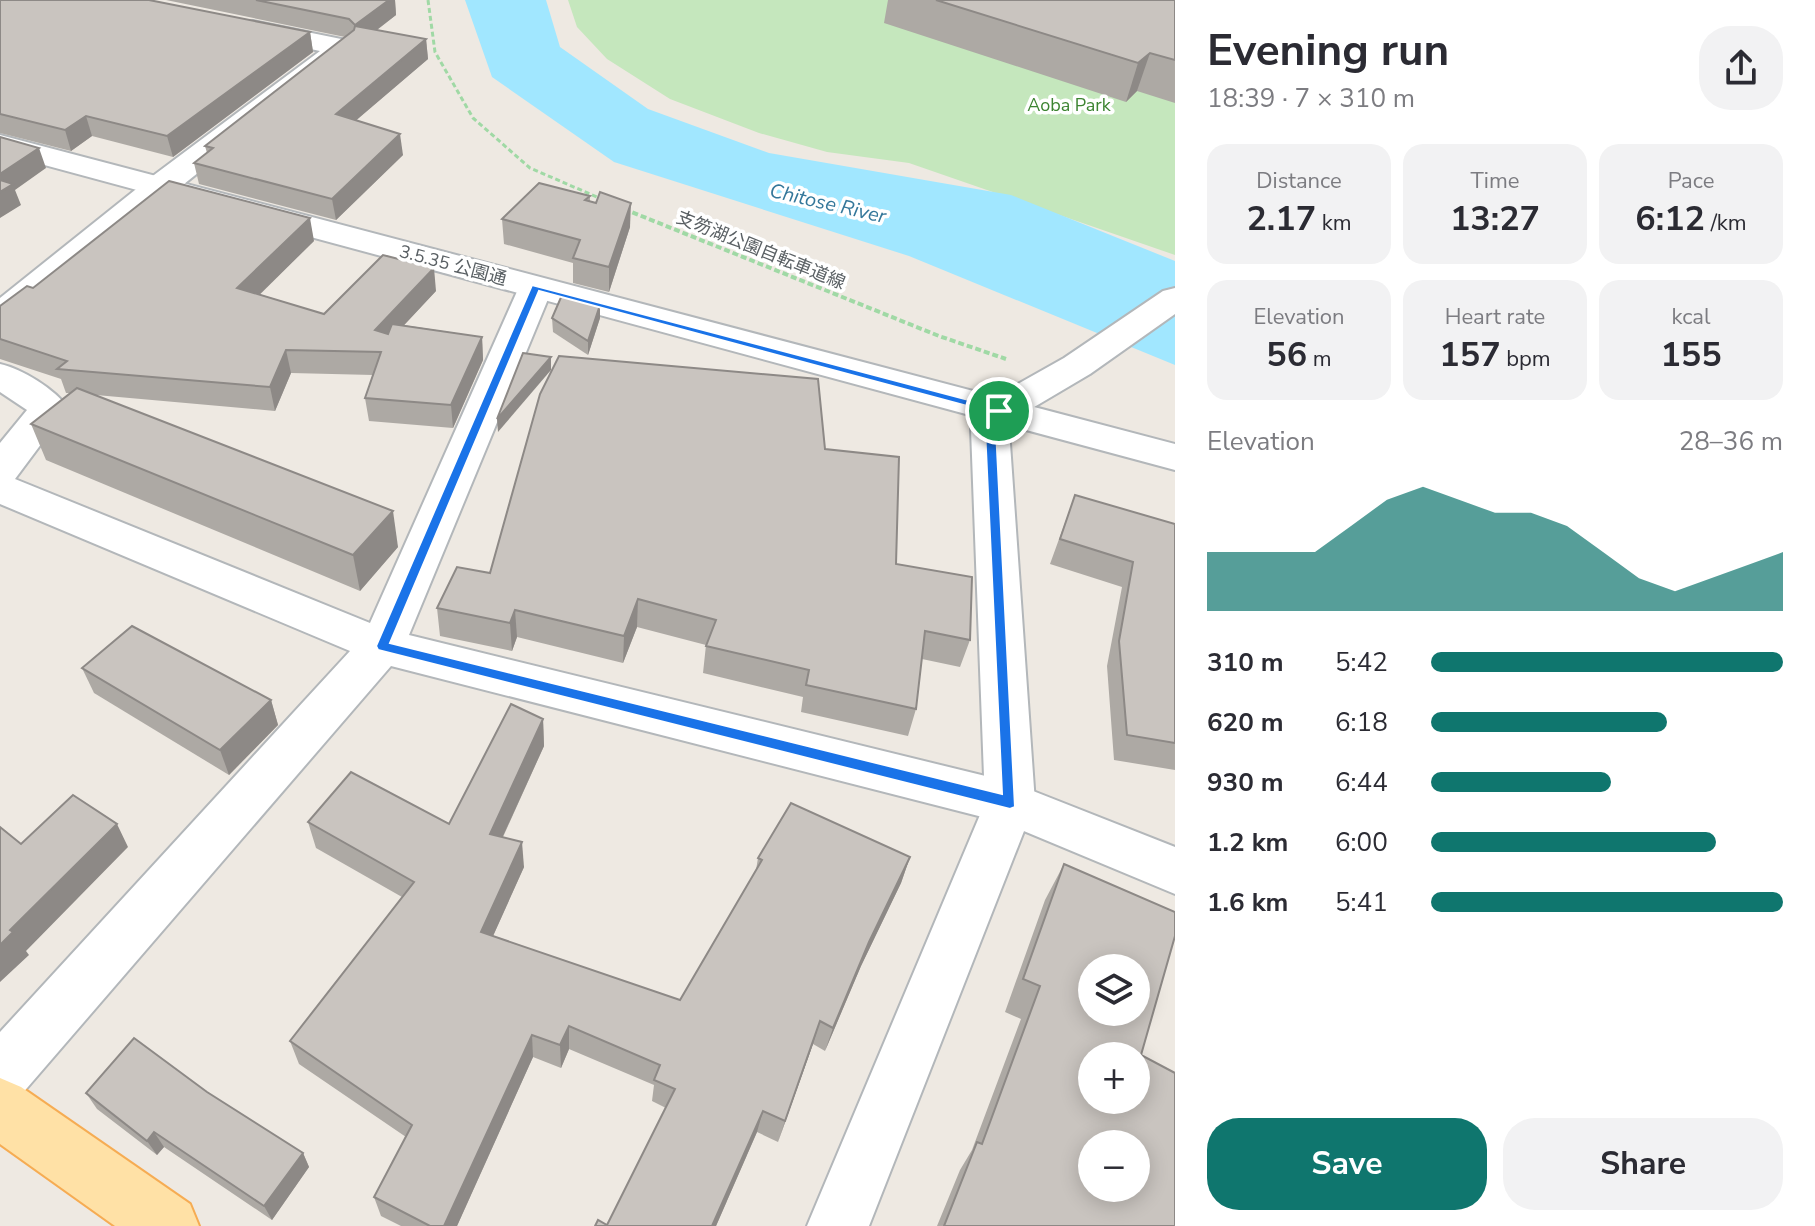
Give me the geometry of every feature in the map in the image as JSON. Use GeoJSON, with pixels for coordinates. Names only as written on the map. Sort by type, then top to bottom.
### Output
{"type":"FeatureCollection","features":[{"type":"Feature","properties":{"kind":"main road"},"geometry":{"type":"LineString","coordinates":[[0,1108],[168,1226]]}},
{"type":"Feature","properties":{"kind":"street"},"geometry":{"type":"LineString","coordinates":[[0,315],[161,185],[342,47],[229,24]]}},
{"type":"Feature","properties":{"kind":"street","name":"3.5.35 公園通"},"geometry":{"type":"LineString","coordinates":[[0,144],[1175,457]]}},
{"type":"Feature","properties":{"kind":"street"},"geometry":{"type":"LineString","coordinates":[[0,1075],[382,646],[536,287]]}},
{"type":"Feature","properties":{"kind":"street"},"geometry":{"type":"LineString","coordinates":[[838,1226],[1010,803],[990,429],[999,411],[1067,372],[1175,298]]}},
{"type":"Feature","properties":{"kind":"street"},"geometry":{"type":"LineString","coordinates":[[0,375],[49,408],[0,470]]}},
{"type":"Feature","properties":{"kind":"street"},"geometry":{"type":"LineString","coordinates":[[0,488],[382,646],[1010,803],[1175,871]]}},
{"type":"Feature","properties":{"kind":"path","name":"支笏湖公園自転車道線"},"geometry":{"type":"LineString","coordinates":[[428,0],[435,52],[473,118],[530,168],[686,236],[939,336],[1067,372]]}},
{"type":"Feature","properties":{"kind":"green space","name":"Aoba Park"},"geometry":{"type":"Polygon","coordinates":[[[568,0],[1175,0],[1175,255],[909,163],[827,152],[759,133],[670,99],[607,59],[577,27],[568,0]]]}},
{"type":"Feature","properties":{"kind":"water","name":"Chitose River"},"geometry":{"type":"Polygon","coordinates":[[[465,0],[546,0],[560,47],[648,109],[769,153],[1011,195],[1175,261],[1175,365],[909,256],[614,162],[492,77],[465,0]]]}},
{"type":"Feature","properties":{"kind":"building"},"geometry":{"type":"Polygon","coordinates":[[[0,0],[149,0],[310,32],[167,136],[86,116],[65,130],[0,114],[0,0]]]}},
{"type":"Feature","properties":{"kind":"building"},"geometry":{"type":"Polygon","coordinates":[[[256,0],[389,0],[355,25],[349,19],[256,0]]]}},
{"type":"Feature","properties":{"kind":"building"},"geometry":{"type":"Polygon","coordinates":[[[936,0],[1175,0],[1175,60],[1150,53],[1138,63],[936,0]]]}},
{"type":"Feature","properties":{"kind":"building"},"geometry":{"type":"Polygon","coordinates":[[[355,26],[426,39],[336,114],[400,134],[332,199],[194,163],[213,148],[205,146],[354,30],[355,26]]]}},
{"type":"Feature","properties":{"kind":"building"},"geometry":{"type":"Polygon","coordinates":[[[0,137],[39,148],[0,174],[0,137]]]}},
{"type":"Feature","properties":{"kind":"building"},"geometry":{"type":"Polygon","coordinates":[[[0,180],[13,184],[0,192],[0,180]]]}},
{"type":"Feature","properties":{"kind":"building"},"geometry":{"type":"Polygon","coordinates":[[[169,181],[310,218],[237,288],[324,314],[383,255],[434,268],[375,330],[388,334],[392,324],[482,337],[451,405],[365,398],[381,352],[286,350],[270,387],[57,369],[67,361],[0,339],[0,306],[27,286],[33,288],[169,181]]]}},
{"type":"Feature","properties":{"kind":"building"},"geometry":{"type":"Polygon","coordinates":[[[539,183],[590,196],[585,200],[596,203],[600,192],[631,203],[609,267],[573,258],[580,240],[502,219],[539,183]]]}},
{"type":"Feature","properties":{"kind":"building"},"geometry":{"type":"Polygon","coordinates":[[[562,295],[600,305],[588,341],[552,318],[562,295]]]}},
{"type":"Feature","properties":{"kind":"building"},"geometry":{"type":"Polygon","coordinates":[[[523,353],[551,357],[497,419],[523,353]]]}},
{"type":"Feature","properties":{"kind":"building"},"geometry":{"type":"Polygon","coordinates":[[[559,356],[818,379],[825,449],[899,457],[896,564],[972,577],[970,640],[925,631],[916,709],[806,685],[809,670],[706,646],[716,620],[638,599],[624,636],[515,610],[510,623],[437,608],[457,567],[490,573],[540,394],[559,356]]]}},
{"type":"Feature","properties":{"kind":"building"},"geometry":{"type":"Polygon","coordinates":[[[77,388],[393,511],[353,555],[31,424],[77,388]]]}},
{"type":"Feature","properties":{"kind":"building"},"geometry":{"type":"Polygon","coordinates":[[[1075,495],[1175,524],[1175,743],[1127,735],[1119,641],[1133,562],[1060,539],[1075,495]]]}},
{"type":"Feature","properties":{"kind":"building"},"geometry":{"type":"Polygon","coordinates":[[[132,626],[271,700],[220,750],[82,668],[132,626]]]}},
{"type":"Feature","properties":{"kind":"building"},"geometry":{"type":"Polygon","coordinates":[[[511,704],[543,719],[490,834],[522,842],[481,932],[680,1000],[762,860],[758,858],[791,803],[910,857],[869,942],[833,1028],[820,1021],[785,1121],[763,1111],[712,1226],[595,1226],[598,1220],[607,1225],[675,1089],[654,1080],[660,1065],[569,1026],[560,1045],[532,1035],[444,1226],[430,1226],[374,1197],[412,1125],[290,1041],[414,882],[308,822],[351,772],[449,824],[511,704]]]}},
{"type":"Feature","properties":{"kind":"building"},"geometry":{"type":"Polygon","coordinates":[[[73,795],[117,824],[10,930],[13,932],[0,945],[0,827],[21,844],[73,795]]]}},
{"type":"Feature","properties":{"kind":"building"},"geometry":{"type":"Polygon","coordinates":[[[1064,864],[1175,912],[1175,936],[1150,1024],[1150,954],[1078,954],[1078,1026],[1149,1026],[1145,1042],[1078,1042],[1078,1114],[1150,1114],[1150,1060],[1175,1073],[1175,1226],[944,1226],[977,1142],[982,1144],[1040,986],[1023,979],[1064,864]]]}},
{"type":"Feature","properties":{"kind":"building"},"geometry":{"type":"Polygon","coordinates":[[[134,1038],[207,1092],[303,1153],[264,1206],[154,1132],[147,1141],[86,1093],[134,1038]]]}},
{"type":"Feature","properties":{"kind":"route"},"geometry":{"type":"LineString","coordinates":[[536,287],[999,411],[990,429],[1010,803],[382,646],[536,287]]}}]}
